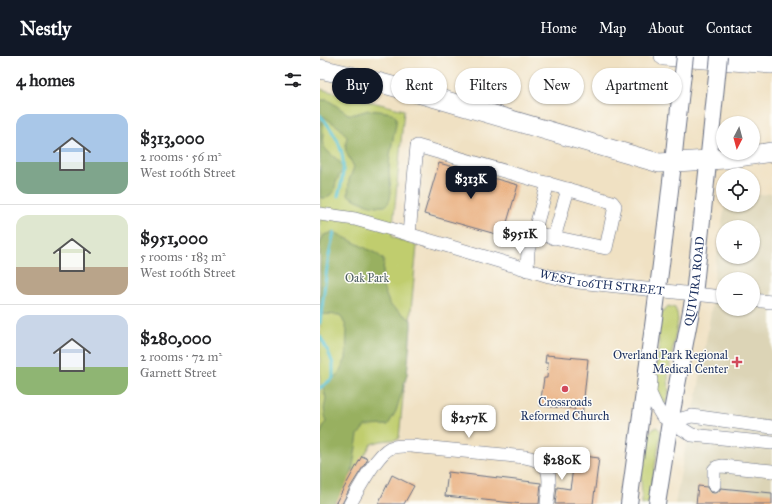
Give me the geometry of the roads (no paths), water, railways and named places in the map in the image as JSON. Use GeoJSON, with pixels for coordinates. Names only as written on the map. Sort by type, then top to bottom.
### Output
{"type":"FeatureCollection","features":[{"type":"Feature","properties":{"kind":"highway"},"geometry":{"type":"LineString","coordinates":[[664,56],[772,64]]}},
{"type":"Feature","properties":{"kind":"highway"},"geometry":{"type":"LineString","coordinates":[[320,69],[392,86],[659,163],[709,160],[772,152]]}},
{"type":"Feature","properties":{"kind":"main road"},"geometry":{"type":"LineString","coordinates":[[629,504],[640,412],[659,291],[685,56]]}},
{"type":"Feature","properties":{"kind":"main road","name":"QUIVIRA ROAD"},"geometry":{"type":"LineString","coordinates":[[657,504],[670,422],[694,295],[719,56]]}},
{"type":"Feature","properties":{"kind":"street"},"geometry":{"type":"LineString","coordinates":[[409,234],[418,146],[612,202],[615,206],[606,248],[534,233]]}},
{"type":"Feature","properties":{"kind":"street"},"geometry":{"type":"LineString","coordinates":[[527,270],[528,250],[548,183]]}},
{"type":"Feature","properties":{"kind":"street"},"geometry":{"type":"LineString","coordinates":[[554,238],[568,189]]}},
{"type":"Feature","properties":{"kind":"street","name":"WEST 106TH STREET"},"geometry":{"type":"LineString","coordinates":[[320,214],[355,219],[527,270],[578,282],[716,297]]}},
{"type":"Feature","properties":{"kind":"street"},"geometry":{"type":"LineString","coordinates":[[760,301],[772,302]]}},
{"type":"Feature","properties":{"kind":"street"},"geometry":{"type":"LineString","coordinates":[[652,333],[656,350],[650,393],[662,416],[692,435],[772,443]]}},
{"type":"Feature","properties":{"kind":"street"},"geometry":{"type":"LineString","coordinates":[[670,422],[692,416],[772,427]]}},
{"type":"Feature","properties":{"kind":"street"},"geometry":{"type":"LineString","coordinates":[[350,504],[381,455],[389,449],[398,446],[411,446],[525,457],[538,460],[545,464],[548,470],[549,480],[546,504]]}},
{"type":"Feature","properties":{"kind":"street"},"geometry":{"type":"LineString","coordinates":[[714,485],[714,470],[717,467],[722,466],[772,470]]}},
{"type":"Feature","properties":{"kind":"waterway"},"geometry":{"type":"LineString","coordinates":[[320,115],[334,134],[342,152],[343,172],[338,196]]}},
{"type":"Feature","properties":{"kind":"waterway"},"geometry":{"type":"LineString","coordinates":[[320,323],[328,260],[334,232]]}},
{"type":"Feature","properties":{"kind":"waterway"},"geometry":{"type":"LineString","coordinates":[[320,336],[333,364],[333,378],[320,388]]}},
{"type":"Feature","properties":{"kind":"place","name":"Overland Park Regional Medical Center"},"geometry":{"type":"Point","coordinates":[737,362]}},
{"type":"Feature","properties":{"kind":"place","name":"Crossroads Reformed Church"},"geometry":{"type":"Point","coordinates":[565,389]}},
{"type":"Feature","properties":{"kind":"park label","name":"Oak Park"},"geometry":{"type":"Point","coordinates":[367,278]}}]}
